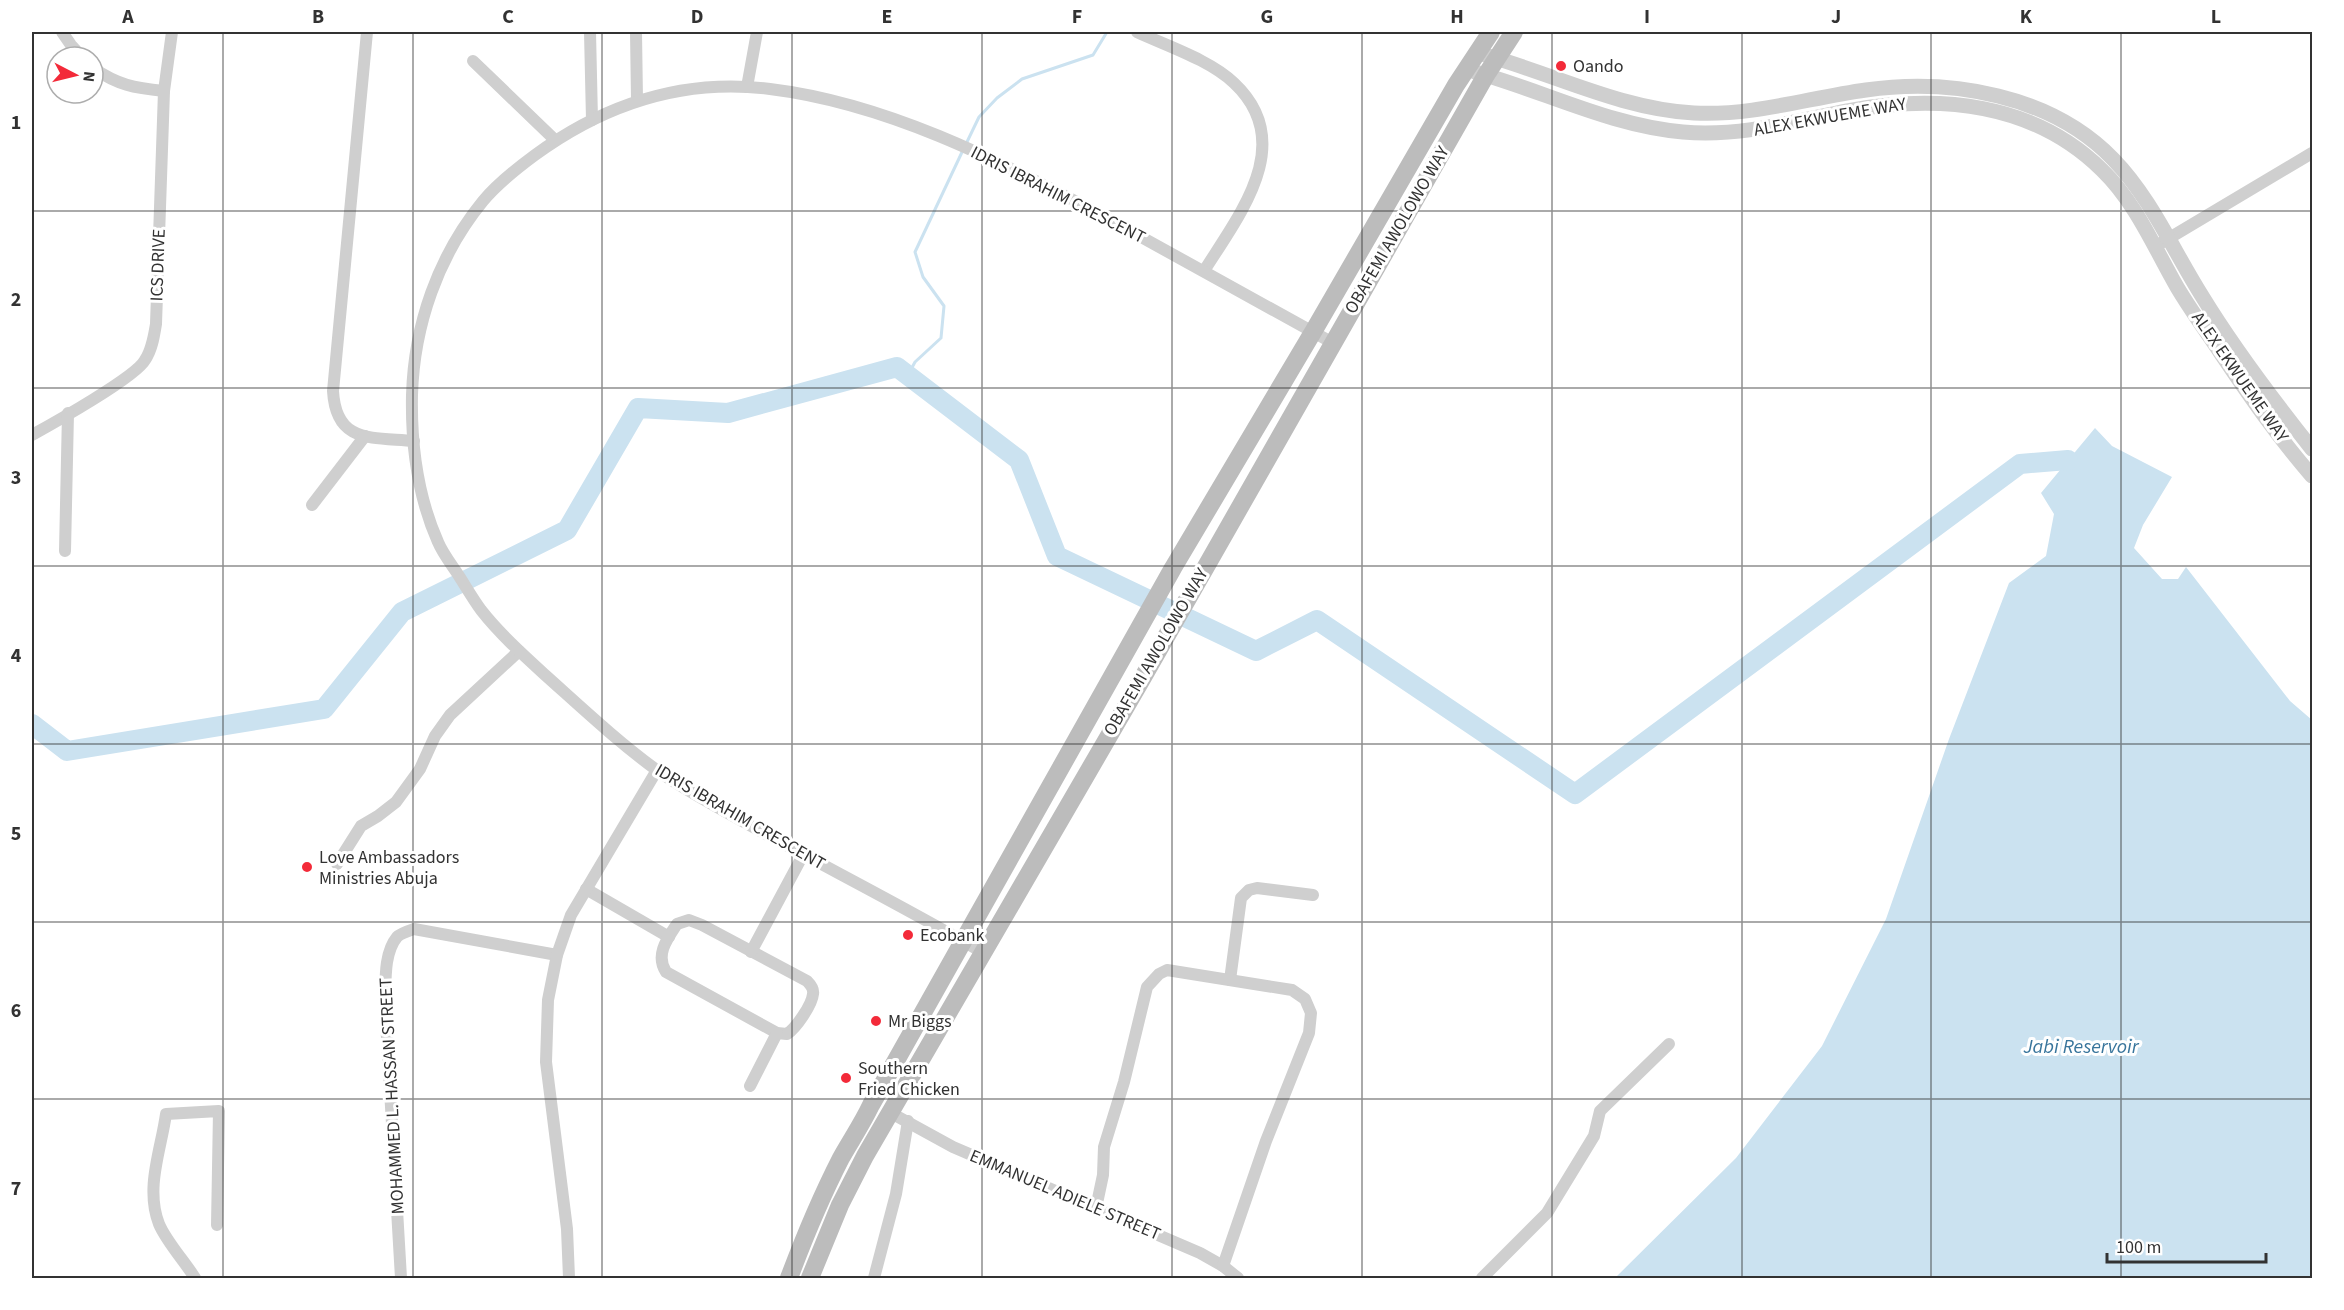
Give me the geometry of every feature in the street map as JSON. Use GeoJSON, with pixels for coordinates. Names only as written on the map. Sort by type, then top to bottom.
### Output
{"type":"FeatureCollection","features":[{"type":"Feature","properties":{"kind":"main road","name":"OBAFEMI AWOLOWO WAY"},"geometry":{"type":"LineString","coordinates":[[789,1278],[842,1156],[860,1129],[871,1105],[1173,568],[1450,95],[1491,32]]}},
{"type":"Feature","properties":{"kind":"main road","name":"OBAFEMI AWOLOWO WAY"},"geometry":{"type":"LineString","coordinates":[[810,1278],[840,1205],[899,1117],[982,952],[1142,679],[1485,75],[1514,32]]}},
{"type":"Feature","properties":{"kind":"street"},"geometry":{"type":"LineString","coordinates":[[62,32],[71,45]]}},
{"type":"Feature","properties":{"kind":"street","name":"ICS DRIVE"},"geometry":{"type":"LineString","coordinates":[[32,435],[130,375],[145,362],[152,343],[156,324],[164,91],[172,32]]}},
{"type":"Feature","properties":{"kind":"street"},"geometry":{"type":"LineString","coordinates":[[367,32],[333,391],[334,406],[339,420],[349,430],[365,436],[414,441]]}},
{"type":"Feature","properties":{"kind":"street"},"geometry":{"type":"LineString","coordinates":[[590,32],[592,120]]}},
{"type":"Feature","properties":{"kind":"street"},"geometry":{"type":"LineString","coordinates":[[636,32],[637,100]]}},
{"type":"Feature","properties":{"kind":"street"},"geometry":{"type":"LineString","coordinates":[[747,87],[757,32]]}},
{"type":"Feature","properties":{"kind":"street"},"geometry":{"type":"LineString","coordinates":[[1137,32],[1206,64],[1234,82],[1253,106],[1263,130],[1257,179],[1242,210],[1204,271]]}},
{"type":"Feature","properties":{"kind":"street","name":"ALEX EKWUEME WAY"},"geometry":{"type":"LineString","coordinates":[[1478,53],[1620,99],[1693,113],[1776,108],[1828,96],[1896,87],[1954,87],[2008,99],[2054,117],[2096,144],[2130,178],[2162,242],[2178,288],[2252,400],[2313,476]]}},
{"type":"Feature","properties":{"kind":"street"},"geometry":{"type":"LineString","coordinates":[[473,61],[555,140]]}},
{"type":"Feature","properties":{"kind":"street","name":"ALEX EKWUEME WAY"},"geometry":{"type":"LineString","coordinates":[[1467,70],[1637,124],[1684,133],[1736,132],[1779,126],[1869,107],[1924,102],[1996,111],[2045,129],[2086,156],[2117,185],[2202,296],[2247,364],[2313,449]]}},
{"type":"Feature","properties":{"kind":"street"},"geometry":{"type":"LineString","coordinates":[[105,76],[133,88],[164,91]]}},
{"type":"Feature","properties":{"kind":"street","name":"IDRIS IBRAHIM CRESCENT"},"geometry":{"type":"LineString","coordinates":[[982,952],[704,800],[657,770],[607,730],[519,651],[480,609],[440,547],[423,497],[412,418],[412,374],[425,312],[451,247],[467,221],[512,172],[555,140],[607,111],[637,100],[696,88],[772,89],[861,109],[955,143],[1018,171],[1333,343]]}},
{"type":"Feature","properties":{"kind":"street"},"geometry":{"type":"LineString","coordinates":[[2162,242],[2313,153]]}},
{"type":"Feature","properties":{"kind":"street"},"geometry":{"type":"LineString","coordinates":[[65,551],[68,413]]}},
{"type":"Feature","properties":{"kind":"street"},"geometry":{"type":"LineString","coordinates":[[312,504],[365,436]]}},
{"type":"Feature","properties":{"kind":"street"},"geometry":{"type":"LineString","coordinates":[[337,864],[360,826],[396,802],[420,769],[435,736],[450,715],[519,651]]}},
{"type":"Feature","properties":{"kind":"street"},"geometry":{"type":"LineString","coordinates":[[569,1278],[567,1229],[546,1062],[548,1000],[557,955],[572,915],[657,770]]}},
{"type":"Feature","properties":{"kind":"street"},"geometry":{"type":"LineString","coordinates":[[752,952],[803,855]]}},
{"type":"Feature","properties":{"kind":"street"},"geometry":{"type":"LineString","coordinates":[[1230,980],[1241,898],[1249,890],[1257,888],[1313,895]]}},
{"type":"Feature","properties":{"kind":"street"},"geometry":{"type":"LineString","coordinates":[[586,889],[669,937]]}},
{"type":"Feature","properties":{"kind":"street"},"geometry":{"type":"LineString","coordinates":[[689,920],[807,981],[812,987],[813,995],[795,1029],[787,1034],[777,1033],[666,972],[662,965],[661,953],[669,937],[677,924],[689,920]]}},
{"type":"Feature","properties":{"kind":"street","name":"MOHAMMED L. HASSAN STREET"},"geometry":{"type":"LineString","coordinates":[[400,1278],[385,1004],[387,967],[392,945],[398,935],[414,928],[557,955]]}},
{"type":"Feature","properties":{"kind":"street"},"geometry":{"type":"LineString","coordinates":[[1096,1208],[1103,1175],[1104,1147],[1124,1083],[1147,987],[1159,974],[1167,970],[1292,990],[1305,999],[1311,1013],[1309,1033],[1266,1141],[1223,1266]]}},
{"type":"Feature","properties":{"kind":"street"},"geometry":{"type":"LineString","coordinates":[[750,1086],[777,1033]]}},
{"type":"Feature","properties":{"kind":"street"},"geometry":{"type":"LineString","coordinates":[[1482,1278],[1547,1213],[1594,1136],[1600,1111],[1669,1044]]}},
{"type":"Feature","properties":{"kind":"street"},"geometry":{"type":"LineString","coordinates":[[195,1278],[160,1226],[154,1208],[153,1189],[166,1114],[219,1111],[217,1225]]}},
{"type":"Feature","properties":{"kind":"street"},"geometry":{"type":"LineString","coordinates":[[874,1278],[896,1194],[899,1117]]}},
{"type":"Feature","properties":{"kind":"street","name":"EMMANUEL ADIELE STREET"},"geometry":{"type":"LineString","coordinates":[[899,1117],[953,1147],[1200,1253],[1238,1278]]}},
{"type":"Feature","properties":{"kind":"water","name":"Jabi Reservoir"},"geometry":{"type":"Polygon","coordinates":[[[2095,428],[2112,446],[2172,477],[2143,525],[2134,548],[2162,579],[2178,579],[2186,567],[2290,701],[2312,720],[2312,1278],[1615,1278],[1736,1158],[1822,1046],[1886,919],[1949,739],[2009,583],[2046,556],[2054,514],[2041,493],[2095,428]]]}},
{"type":"Feature","properties":{"kind":"waterway"},"geometry":{"type":"LineString","coordinates":[[966,144],[979,117],[997,98],[1022,79],[1093,55],[1107,32]]}},
{"type":"Feature","properties":{"kind":"waterway"},"geometry":{"type":"LineString","coordinates":[[908,375],[915,362],[941,338],[944,306],[923,277],[915,252],[963,150]]}},
{"type":"Feature","properties":{"kind":"waterway"},"geometry":{"type":"LineString","coordinates":[[32,724],[67,751],[324,709],[402,612],[567,530],[638,408],[728,413],[897,367],[1019,460],[1057,556],[1256,651],[1317,620],[1575,794],[2020,464],[2068,460]]}},
{"type":"Feature","properties":{"kind":"place","name":"Oando"},"geometry":{"type":"Point","coordinates":[1561,66]}},
{"type":"Feature","properties":{"kind":"place","name":"Love Ambassadors Ministries Abuja"},"geometry":{"type":"Point","coordinates":[307,867]}},
{"type":"Feature","properties":{"kind":"place","name":"Ecobank"},"geometry":{"type":"Point","coordinates":[908,935]}},
{"type":"Feature","properties":{"kind":"place","name":"Mr Biggs"},"geometry":{"type":"Point","coordinates":[876,1021]}},
{"type":"Feature","properties":{"kind":"place","name":"Southern Fried Chicken"},"geometry":{"type":"Point","coordinates":[846,1078]}}]}
